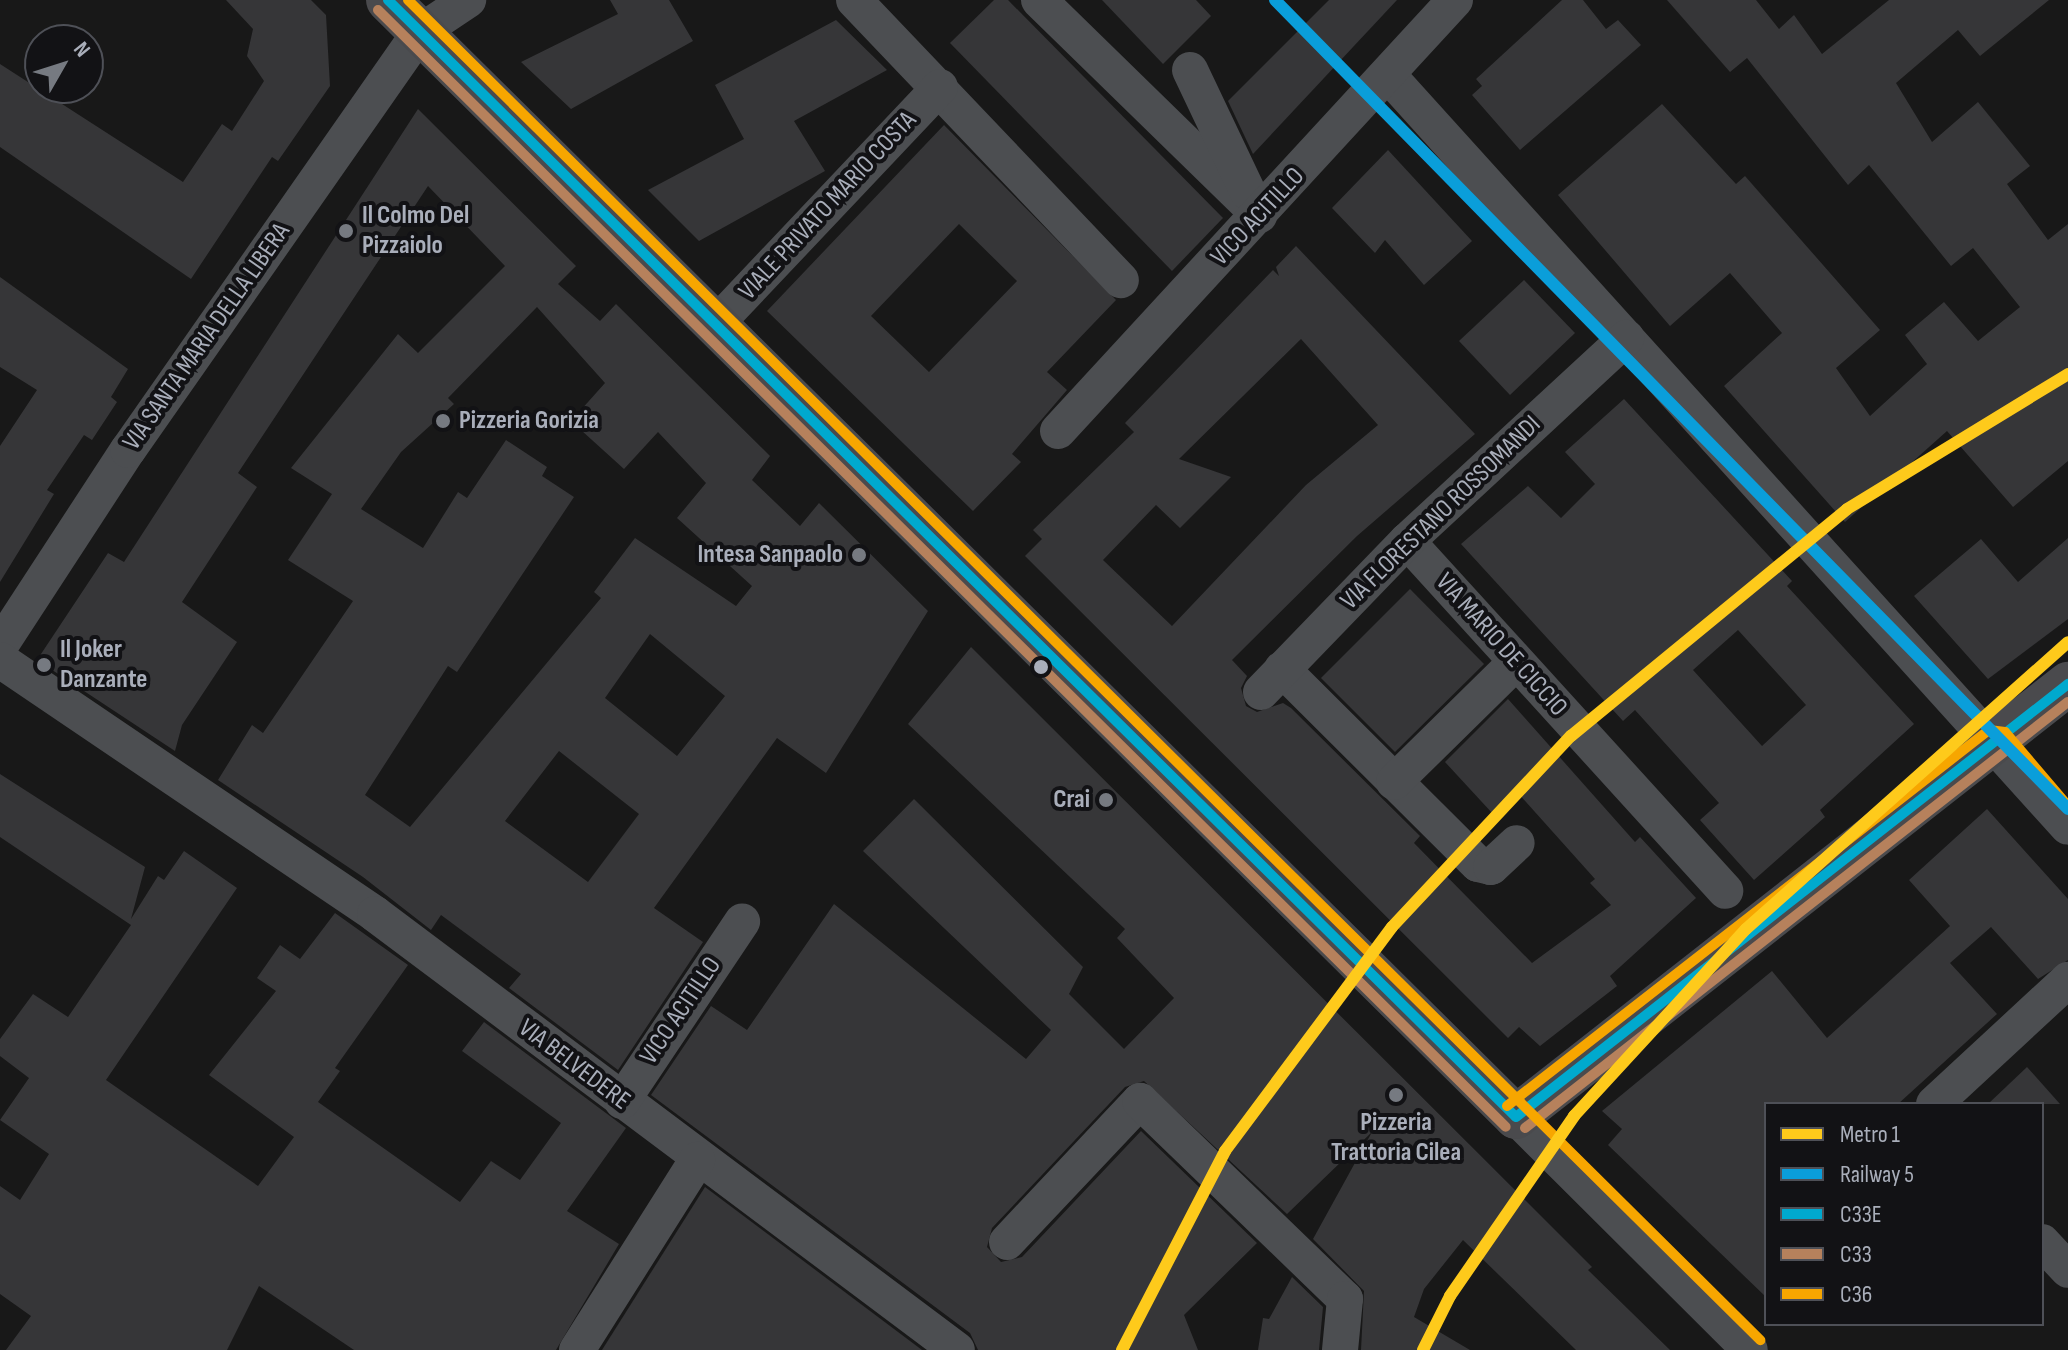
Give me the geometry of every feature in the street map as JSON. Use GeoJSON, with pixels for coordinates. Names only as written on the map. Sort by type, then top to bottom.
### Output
{"type":"FeatureCollection","features":[{"type":"Feature","properties":{"kind":"main road"},"geometry":{"type":"LineString","coordinates":[[388,0],[1516,1117],[2068,684]]}},
{"type":"Feature","properties":{"kind":"street"},"geometry":{"type":"LineString","coordinates":[[420,32],[468,0]]}},
{"type":"Feature","properties":{"kind":"street"},"geometry":{"type":"LineString","coordinates":[[854,0],[1121,280]]}},
{"type":"Feature","properties":{"kind":"street"},"geometry":{"type":"LineString","coordinates":[[1039,0],[1259,215]]}},
{"type":"Feature","properties":{"kind":"street","name":"VICO ACITILLO"},"geometry":{"type":"LineString","coordinates":[[1058,431],[1389,76],[1455,0]]}},
{"type":"Feature","properties":{"kind":"street","name":"VIA SANTA MARIA DELLA LIBERA"},"geometry":{"type":"LineString","coordinates":[[0,646],[128,450],[420,32]]}},
{"type":"Feature","properties":{"kind":"street"},"geometry":{"type":"LineString","coordinates":[[1190,70],[1259,215]]}},
{"type":"Feature","properties":{"kind":"street"},"geometry":{"type":"LineString","coordinates":[[1389,76],[1995,742],[2068,827]]}},
{"type":"Feature","properties":{"kind":"street","name":"VIALE PRIVATO MARIO COSTA"},"geometry":{"type":"LineString","coordinates":[[716,324],[940,87]]}},
{"type":"Feature","properties":{"kind":"street","name":"VIA FLORESTANO ROSSOMANDI"},"geometry":{"type":"LineString","coordinates":[[1394,782],[1271,680],[1407,541],[1626,338]]}},
{"type":"Feature","properties":{"kind":"street","name":"VIA MARIO DE CICCIO"},"geometry":{"type":"LineString","coordinates":[[1407,541],[1725,891]]}},
{"type":"Feature","properties":{"kind":"street","name":"VIA BELVEDERE"},"geometry":{"type":"LineString","coordinates":[[0,660],[293,859],[957,1350]]}},
{"type":"Feature","properties":{"kind":"street"},"geometry":{"type":"LineString","coordinates":[[1516,662],[1394,782],[1478,864],[1491,867],[1517,843]]}},
{"type":"Feature","properties":{"kind":"street","name":"VICO ACITILLO"},"geometry":{"type":"LineString","coordinates":[[622,1101],[742,922]]}},
{"type":"Feature","properties":{"kind":"street"},"geometry":{"type":"LineString","coordinates":[[1936,1102],[2068,980]]}},
{"type":"Feature","properties":{"kind":"street"},"geometry":{"type":"LineString","coordinates":[[1007,1242],[1140,1101],[1345,1299],[1340,1350]]}},
{"type":"Feature","properties":{"kind":"street"},"geometry":{"type":"LineString","coordinates":[[1516,1117],[1750,1350]]}},
{"type":"Feature","properties":{"kind":"street"},"geometry":{"type":"LineString","coordinates":[[577,1350],[697,1160]]}},
{"type":"Feature","properties":{"kind":"street"},"geometry":{"type":"LineString","coordinates":[[2044,1244],[2068,1270]]}},
{"type":"Feature","properties":{"kind":"building"},"geometry":{"type":"Polygon","coordinates":[[[226,0],[311,0],[326,15],[330,86],[278,161],[272,157],[191,279],[0,147],[0,64],[24,79],[24,104],[62,104],[183,182],[222,124],[232,131],[264,81],[247,56],[253,29],[226,0]]]}},
{"type":"Feature","properties":{"kind":"building"},"geometry":{"type":"Polygon","coordinates":[[[610,0],[669,0],[693,41],[571,109],[521,62],[618,14],[610,0]]]}},
{"type":"Feature","properties":{"kind":"building"},"geometry":{"type":"Polygon","coordinates":[[[994,0],[1008,0],[1223,218],[1172,271],[950,43],[994,0]]]}},
{"type":"Feature","properties":{"kind":"building"},"geometry":{"type":"Polygon","coordinates":[[[1102,0],[1196,0],[1211,16],[1163,64],[1102,0]]]}},
{"type":"Feature","properties":{"kind":"building"},"geometry":{"type":"Polygon","coordinates":[[[1329,0],[1397,0],[1253,154],[1228,101],[1329,0]]]}},
{"type":"Feature","properties":{"kind":"building"},"geometry":{"type":"Polygon","coordinates":[[[1562,0],[1583,0],[1606,29],[1618,20],[1641,45],[1520,150],[1472,95],[1482,86],[1476,79],[1562,0]]]}},
{"type":"Feature","properties":{"kind":"building"},"geometry":{"type":"Polygon","coordinates":[[[1667,0],[1756,0],[1779,29],[1794,15],[1822,54],[1889,0],[2049,0],[1980,56],[1958,30],[1896,83],[1932,142],[1978,102],[2030,166],[2007,184],[2048,240],[2068,224],[2068,461],[2013,507],[1947,431],[1845,522],[1724,386],[1782,333],[1730,273],[1670,326],[1558,195],[1662,104],[1736,184],[1745,176],[1880,330],[1836,368],[1870,416],[1927,364],[1905,335],[1944,302],[1978,341],[2020,307],[1973,248],[1951,266],[1869,165],[1848,185],[1747,58],[1730,72],[1667,0]]]}},
{"type":"Feature","properties":{"kind":"building"},"geometry":{"type":"Polygon","coordinates":[[[836,20],[887,70],[794,121],[825,171],[699,241],[648,190],[744,139],[715,85],[836,20]]]}},
{"type":"Feature","properties":{"kind":"building"},"geometry":{"type":"Polygon","coordinates":[[[418,109],[576,266],[558,284],[600,321],[616,304],[770,456],[752,480],[800,526],[819,503],[928,611],[826,773],[777,738],[654,908],[703,942],[618,1070],[509,988],[521,974],[441,915],[431,930],[363,877],[218,780],[252,725],[263,733],[353,601],[288,560],[332,494],[291,468],[398,334],[418,353],[505,266],[428,186],[238,473],[257,487],[182,602],[237,642],[182,725],[175,751],[37,660],[108,553],[124,562],[418,109]],[[537,307],[448,398],[454,404],[401,452],[361,509],[423,548],[458,492],[467,498],[506,440],[547,467],[542,476],[574,497],[457,672],[448,666],[365,795],[410,827],[601,598],[594,592],[635,538],[736,606],[752,586],[677,518],[706,483],[658,432],[624,469],[571,421],[605,383],[537,307]],[[650,634],[605,698],[677,756],[725,696],[650,634]],[[559,751],[505,821],[588,882],[639,814],[559,751]]]}},
{"type":"Feature","properties":{"kind":"building"},"geometry":{"type":"Polygon","coordinates":[[[944,125],[1116,300],[1047,372],[1067,390],[1012,454],[1021,462],[973,511],[767,311],[944,125]],[[959,224],[871,316],[929,372],[1017,281],[959,224]]]}},
{"type":"Feature","properties":{"kind":"building"},"geometry":{"type":"Polygon","coordinates":[[[1388,150],[1472,241],[1424,285],[1385,240],[1375,253],[1332,208],[1388,150]]]}},
{"type":"Feature","properties":{"kind":"building"},"geometry":{"type":"Polygon","coordinates":[[[1296,246],[1475,434],[1357,536],[1232,660],[1247,676],[1241,688],[1246,706],[1257,712],[1283,703],[1291,708],[1420,836],[1414,843],[1532,963],[1611,905],[1590,883],[1595,879],[1517,792],[1493,814],[1445,762],[1508,699],[1635,842],[1640,837],[1696,898],[1610,976],[1617,986],[1540,1046],[1519,1027],[1508,1038],[1025,556],[1042,539],[1033,530],[1134,432],[1125,423],[1273,270],[1279,276],[1276,267],[1296,246]],[[1301,339],[1179,459],[1231,477],[1180,528],[1156,505],[1103,560],[1172,626],[1306,485],[1378,425],[1301,339]]]}},
{"type":"Feature","properties":{"kind":"building"},"geometry":{"type":"Polygon","coordinates":[[[0,277],[128,369],[111,397],[117,402],[92,440],[84,435],[47,490],[54,494],[0,582],[0,446],[37,390],[0,367],[0,277]]]}},
{"type":"Feature","properties":{"kind":"building"},"geometry":{"type":"Polygon","coordinates":[[[1524,280],[1575,333],[1510,395],[1459,341],[1524,280]]]}},
{"type":"Feature","properties":{"kind":"building"},"geometry":{"type":"Polygon","coordinates":[[[1624,399],[1792,581],[1787,586],[1914,724],[1820,810],[1825,817],[1754,880],[1700,820],[1719,803],[1635,710],[1623,721],[1461,544],[1528,486],[1561,518],[1595,484],[1565,452],[1624,399]],[[1738,630],[1693,670],[1762,746],[1806,705],[1738,630]]]}},
{"type":"Feature","properties":{"kind":"building"},"geometry":{"type":"Polygon","coordinates":[[[2068,538],[2068,619],[1988,679],[1914,596],[1981,539],[2018,582],[2068,538]]]}},
{"type":"Feature","properties":{"kind":"building"},"geometry":{"type":"Polygon","coordinates":[[[1410,589],[1484,664],[1395,752],[1321,678],[1410,589]]]}},
{"type":"Feature","properties":{"kind":"building"},"geometry":{"type":"Polygon","coordinates":[[[971,647],[1592,1267],[1588,1270],[1670,1350],[1576,1350],[1463,1240],[1424,1289],[1414,1317],[1470,1350],[1361,1350],[1364,1291],[1313,1239],[1372,1132],[1287,1214],[1144,1081],[1125,1087],[992,1228],[987,1247],[1001,1262],[1022,1257],[1141,1131],[1257,1243],[1184,1315],[1198,1350],[978,1350],[970,1333],[651,1095],[711,1006],[747,1030],[834,904],[1026,1059],[1051,1030],[863,851],[914,799],[1083,967],[1069,994],[1124,1049],[1174,998],[1117,938],[1125,929],[908,724],[971,647]]]}},
{"type":"Feature","properties":{"kind":"building"},"geometry":{"type":"Polygon","coordinates":[[[0,774],[145,867],[131,919],[158,876],[164,880],[184,851],[237,888],[106,1080],[258,1186],[294,1137],[209,1075],[276,991],[257,978],[280,945],[300,959],[335,913],[408,965],[335,1068],[340,1071],[318,1102],[460,1202],[491,1161],[520,1180],[561,1123],[462,1051],[484,1022],[626,1128],[567,1211],[619,1244],[556,1350],[354,1350],[259,1286],[227,1350],[6,1350],[31,1316],[0,1294],[0,1186],[20,1200],[49,1154],[0,1120],[29,1078],[0,1056],[0,1039],[33,994],[68,1017],[131,925],[0,837],[0,774]]]}},
{"type":"Feature","properties":{"kind":"building"},"geometry":{"type":"Polygon","coordinates":[[[1987,809],[2068,899],[2068,960],[2038,979],[1991,927],[1950,963],[1997,1014],[1900,1102],[1764,1102],[1764,1295],[1608,1145],[1622,1129],[1602,1111],[1772,971],[1827,1038],[1950,926],[1909,880],[1987,809]]]}},
{"type":"Feature","properties":{"kind":"building"},"geometry":{"type":"Polygon","coordinates":[[[2027,1067],[2060,1104],[2044,1102],[1990,1102],[2027,1067]]]}},
{"type":"Feature","properties":{"kind":"building"},"geometry":{"type":"Polygon","coordinates":[[[705,1187],[922,1350],[602,1350],[705,1187]]]}},
{"type":"Feature","properties":{"kind":"building"},"geometry":{"type":"Polygon","coordinates":[[[1292,1277],[1323,1307],[1319,1350],[1258,1350],[1263,1318],[1269,1319],[1292,1277]]]}},
{"type":"Feature","properties":{"kind":"metro line","name":"1"},"geometry":{"type":"LineString","coordinates":[[1122,1350],[1225,1151],[1392,927],[1571,736],[1847,509],[2068,374]]}},
{"type":"Feature","properties":{"kind":"metro line","name":"1"},"geometry":{"type":"LineString","coordinates":[[1423,1350],[1450,1296],[1574,1116],[1746,929],[2068,642]]}},
{"type":"Feature","properties":{"kind":"rail line","name":"5"},"geometry":{"type":"LineString","coordinates":[[1275,0],[2068,809]]}},
{"type":"Feature","properties":{"kind":"transit line","name":"C33E"},"geometry":{"type":"LineString","coordinates":[[388,0],[1516,1117]]}},
{"type":"Feature","properties":{"kind":"transit line","name":"C36"},"geometry":{"type":"LineString","coordinates":[[408,0],[1760,1340]]}},
{"type":"Feature","properties":{"kind":"transit line","name":"C33"},"geometry":{"type":"LineString","coordinates":[[378,10],[1506,1127]]}},
{"type":"Feature","properties":{"kind":"transit line","name":"C33E"},"geometry":{"type":"LineString","coordinates":[[1516,1117],[2068,684]]}},
{"type":"Feature","properties":{"kind":"transit line","name":"C33"},"geometry":{"type":"LineString","coordinates":[[1525,1128],[2068,702]]}},
{"type":"Feature","properties":{"kind":"transit line","name":"C36"},"geometry":{"type":"LineString","coordinates":[[1507,1106],[1989,730],[2005,732],[2068,806]]}},
{"type":"Feature","properties":{"kind":"place","name":"Il Colmo Del Pizzaiolo"},"geometry":{"type":"Point","coordinates":[346,231]}},
{"type":"Feature","properties":{"kind":"place","name":"Pizzeria Gorizia"},"geometry":{"type":"Point","coordinates":[443,421]}},
{"type":"Feature","properties":{"kind":"place","name":"Intesa Sanpaolo"},"geometry":{"type":"Point","coordinates":[859,555]}},
{"type":"Feature","properties":{"kind":"place","name":"Il Joker Danzante"},"geometry":{"type":"Point","coordinates":[44,665]}},
{"type":"Feature","properties":{"kind":"place","name":"Crai"},"geometry":{"type":"Point","coordinates":[1106,800]}},
{"type":"Feature","properties":{"kind":"place","name":"Pizzeria Trattoria Cilea"},"geometry":{"type":"Point","coordinates":[1396,1095]}}]}
